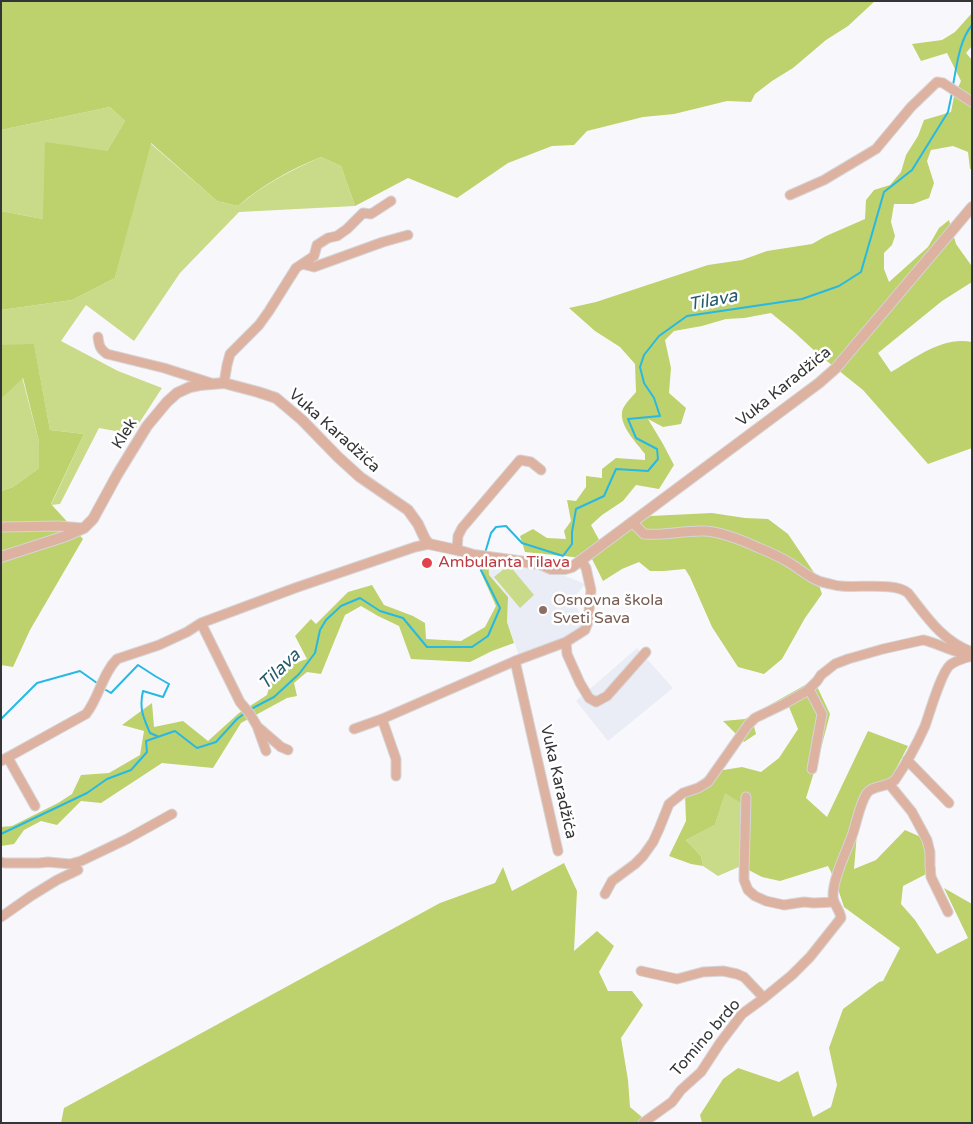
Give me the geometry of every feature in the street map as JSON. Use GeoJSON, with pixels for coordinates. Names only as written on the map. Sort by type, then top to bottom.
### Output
{"type":"FeatureCollection","features":[{"type":"Feature","properties":{"kind":"street"},"geometry":{"type":"LineString","coordinates":[[790,195],[824,180],[876,149],[911,107],[936,82],[943,83],[972,102]]}},
{"type":"Feature","properties":{"kind":"street"},"geometry":{"type":"LineString","coordinates":[[219,384],[230,354],[259,324],[296,268],[314,256],[317,245],[328,238],[337,236],[363,213],[371,214],[391,201]]}},
{"type":"Feature","properties":{"kind":"street","name":"Vuka Karadžića"},"geometry":{"type":"LineString","coordinates":[[5,759],[86,714],[91,708],[107,673],[117,659],[159,645],[201,624],[295,588],[416,546],[430,544],[474,555],[540,564],[552,569],[572,567],[836,368],[972,207]]}},
{"type":"Feature","properties":{"kind":"street"},"geometry":{"type":"LineString","coordinates":[[302,264],[314,267],[408,235]]}},
{"type":"Feature","properties":{"kind":"street","name":"Vuka Karadžića"},"geometry":{"type":"LineString","coordinates":[[98,337],[98,344],[101,350],[107,354],[276,398],[302,420],[360,477],[408,510],[430,544]]}},
{"type":"Feature","properties":{"kind":"street","name":"Klek"},"geometry":{"type":"LineString","coordinates":[[1,558],[84,528],[98,512],[117,474],[147,426],[167,402],[177,393],[190,387],[219,384]]}},
{"type":"Feature","properties":{"kind":"street"},"geometry":{"type":"LineString","coordinates":[[457,550],[458,536],[462,528],[520,460],[531,462],[541,470]]}},
{"type":"Feature","properties":{"kind":"street"},"geometry":{"type":"LineString","coordinates":[[632,522],[644,534],[716,532],[760,548],[823,583],[841,586],[896,587],[904,590],[939,632],[972,655]]}},
{"type":"Feature","properties":{"kind":"street"},"geometry":{"type":"LineString","coordinates":[[1,527],[58,526],[84,528]]}},
{"type":"Feature","properties":{"kind":"street"},"geometry":{"type":"LineString","coordinates":[[354,729],[382,719],[515,661],[566,642],[585,630],[588,622],[591,590],[588,574],[582,561]]}},
{"type":"Feature","properties":{"kind":"street"},"geometry":{"type":"LineString","coordinates":[[201,624],[240,702],[257,726],[266,751]]}},
{"type":"Feature","properties":{"kind":"street"},"geometry":{"type":"LineString","coordinates":[[605,894],[612,881],[635,864],[653,842],[669,804],[682,792],[698,788],[708,782],[748,725],[756,718],[809,689],[821,675],[835,664],[882,648],[923,640],[960,654],[972,655]]}},
{"type":"Feature","properties":{"kind":"street"},"geometry":{"type":"LineString","coordinates":[[566,642],[568,654],[580,683],[589,698],[596,702],[608,696],[646,652]]}},
{"type":"Feature","properties":{"kind":"street"},"geometry":{"type":"LineString","coordinates":[[948,912],[931,877],[930,852],[927,840],[912,812],[890,784],[900,773],[924,727],[944,675],[950,665],[972,655]]}},
{"type":"Feature","properties":{"kind":"street","name":"Vuka Karadžića"},"geometry":{"type":"LineString","coordinates":[[515,661],[558,851]]}},
{"type":"Feature","properties":{"kind":"street"},"geometry":{"type":"LineString","coordinates":[[809,689],[822,714],[812,769]]}},
{"type":"Feature","properties":{"kind":"street"},"geometry":{"type":"LineString","coordinates":[[382,719],[396,759],[396,776]]}},
{"type":"Feature","properties":{"kind":"street"},"geometry":{"type":"LineString","coordinates":[[257,726],[281,747],[288,750]]}},
{"type":"Feature","properties":{"kind":"street"},"geometry":{"type":"LineString","coordinates":[[5,759],[35,806]]}},
{"type":"Feature","properties":{"kind":"street"},"geometry":{"type":"LineString","coordinates":[[907,760],[949,803]]}},
{"type":"Feature","properties":{"kind":"street","name":"Tomino brdo"},"geometry":{"type":"LineString","coordinates":[[643,1123],[672,1102],[681,1090],[702,1072],[720,1043],[742,1014],[792,975],[810,957],[841,918],[833,897],[835,880],[853,834],[861,807],[868,792],[874,788],[890,784]]}},
{"type":"Feature","properties":{"kind":"street"},"geometry":{"type":"LineString","coordinates":[[746,797],[744,880],[748,890],[766,901],[784,905],[804,902],[834,902]]}},
{"type":"Feature","properties":{"kind":"street"},"geometry":{"type":"LineString","coordinates":[[1,862],[70,864],[81,861],[127,839],[172,814]]}},
{"type":"Feature","properties":{"kind":"street"},"geometry":{"type":"LineString","coordinates":[[1,917],[51,884],[78,870]]}},
{"type":"Feature","properties":{"kind":"street"},"geometry":{"type":"LineString","coordinates":[[641,970],[677,979],[703,972],[724,971],[744,977],[764,998]]}},
{"type":"Feature","properties":{"kind":"shaded area","name":"Osnovna škola Sveti Sava"},"geometry":{"type":"Polygon","coordinates":[[[488,560],[514,562],[558,573],[585,584],[574,598],[583,625],[562,642],[520,658],[507,622],[508,597],[489,575],[488,560]]]}},
{"type":"Feature","properties":{"kind":"shaded area"},"geometry":{"type":"Polygon","coordinates":[[[637,648],[673,688],[608,741],[576,701],[637,648]]]}},
{"type":"Feature","properties":{"kind":"green space"},"geometry":{"type":"Polygon","coordinates":[[[1,1],[875,1],[848,26],[826,40],[793,68],[755,94],[751,102],[727,101],[674,114],[643,117],[587,131],[574,145],[552,146],[508,163],[457,198],[408,178],[355,206],[341,166],[321,157],[277,178],[238,206],[217,201],[151,143],[115,278],[72,300],[1,310],[1,211],[43,219],[45,142],[107,151],[125,121],[110,107],[1,130],[1,1]]]}},
{"type":"Feature","properties":{"kind":"green space"},"geometry":{"type":"Polygon","coordinates":[[[972,13],[972,46],[966,53],[972,60],[972,169],[970,169],[968,152],[953,146],[931,150],[927,161],[934,183],[929,198],[913,204],[894,204],[891,222],[895,236],[892,245],[884,253],[884,269],[889,282],[928,247],[939,228],[949,220],[956,244],[971,265],[972,282],[942,301],[878,353],[891,372],[940,345],[950,342],[972,342],[972,448],[928,464],[863,390],[771,313],[726,319],[674,331],[665,340],[671,368],[669,393],[686,408],[681,424],[663,427],[648,419],[674,465],[659,489],[636,485],[623,501],[591,525],[604,549],[650,516],[712,513],[768,519],[788,534],[815,574],[822,594],[805,618],[782,659],[764,674],[738,667],[712,627],[685,569],[650,571],[639,562],[622,569],[603,581],[592,559],[525,552],[520,536],[533,529],[547,538],[566,539],[564,531],[571,521],[567,500],[576,501],[586,487],[586,476],[602,478],[602,469],[616,458],[645,460],[645,454],[626,429],[622,418],[624,407],[636,392],[635,364],[620,347],[595,331],[569,308],[596,302],[708,265],[742,260],[767,251],[812,244],[865,219],[866,200],[874,190],[890,185],[901,172],[906,155],[918,136],[924,120],[951,112],[954,96],[961,81],[947,53],[921,61],[912,44],[942,40],[955,32],[972,13]]]}},
{"type":"Feature","properties":{"kind":"green space"},"geometry":{"type":"Polygon","coordinates":[[[110,107],[125,121],[107,151],[43,219],[1,211],[1,130],[110,107]]]}},
{"type":"Feature","properties":{"kind":"green space"},"geometry":{"type":"Polygon","coordinates":[[[150,143],[217,201],[238,206],[278,178],[321,157],[341,166],[355,206],[239,212],[180,273],[134,341],[86,305],[61,341],[118,371],[162,388],[132,434],[99,428],[60,504],[51,505],[84,434],[50,430],[34,345],[1,345],[1,310],[72,300],[115,278],[150,143]]]}},
{"type":"Feature","properties":{"kind":"green space"},"geometry":{"type":"Polygon","coordinates":[[[34,344],[50,430],[84,434],[51,504],[83,539],[30,630],[13,667],[1,665],[1,491],[13,487],[39,468],[39,442],[23,378],[1,399],[1,345],[34,344]]]}},
{"type":"Feature","properties":{"kind":"green space"},"geometry":{"type":"Polygon","coordinates":[[[22,377],[39,442],[39,468],[13,487],[1,491],[1,399],[22,377]]]}},
{"type":"Feature","properties":{"kind":"green space"},"geometry":{"type":"Polygon","coordinates":[[[488,560],[489,575],[508,597],[507,622],[514,643],[470,662],[411,659],[399,626],[361,606],[345,615],[321,674],[307,672],[294,683],[297,696],[287,698],[241,723],[213,768],[162,763],[101,803],[81,801],[57,825],[41,821],[24,830],[14,844],[1,846],[1,827],[12,826],[72,794],[81,775],[109,773],[140,755],[144,731],[122,725],[152,703],[154,727],[183,721],[208,741],[239,713],[267,695],[274,670],[307,659],[295,636],[311,619],[316,624],[348,592],[372,585],[384,605],[413,616],[425,623],[426,639],[461,641],[485,627],[496,606],[477,564],[488,560]]]}},
{"type":"Feature","properties":{"kind":"green space"},"geometry":{"type":"Polygon","coordinates":[[[509,565],[534,595],[520,608],[494,577],[509,565]]]}},
{"type":"Feature","properties":{"kind":"green space"},"geometry":{"type":"Polygon","coordinates":[[[814,680],[830,714],[806,798],[827,817],[868,731],[908,746],[889,782],[873,783],[857,833],[854,869],[876,860],[905,830],[923,838],[936,869],[903,886],[901,904],[915,920],[937,954],[968,938],[944,888],[972,904],[972,1123],[702,1123],[700,1115],[723,1079],[738,1068],[779,1082],[798,1071],[813,1117],[831,1107],[837,1085],[829,1048],[843,1009],[883,981],[900,948],[844,907],[828,866],[780,881],[762,877],[741,866],[742,804],[725,793],[715,825],[686,840],[701,856],[703,866],[669,856],[686,821],[685,793],[711,772],[742,767],[761,772],[779,758],[798,729],[789,707],[753,723],[756,734],[744,742],[723,721],[745,719],[814,680]]]}},
{"type":"Feature","properties":{"kind":"green space"},"geometry":{"type":"Polygon","coordinates":[[[725,792],[742,804],[741,866],[718,876],[703,866],[701,856],[686,840],[715,825],[725,792]]]}},
{"type":"Feature","properties":{"kind":"green space"},"geometry":{"type":"Polygon","coordinates":[[[564,863],[577,891],[574,951],[597,931],[614,946],[599,972],[608,991],[632,991],[643,1005],[621,1038],[628,1080],[630,1107],[649,1123],[61,1123],[64,1108],[440,903],[495,883],[503,867],[512,891],[564,863]]]}},
{"type":"Feature","properties":{"kind":"waterway","name":"Tilava"},"geometry":{"type":"LineString","coordinates":[[953,85],[961,46],[972,25]]}},
{"type":"Feature","properties":{"kind":"waterway","name":"Tilava"},"geometry":{"type":"LineString","coordinates":[[485,553],[491,533],[496,527],[506,526],[522,543],[563,556],[572,544],[576,509],[604,496],[616,469],[648,471],[658,459],[657,449],[636,438],[628,419],[660,416],[654,398],[644,383],[640,367],[644,355],[659,336],[687,316],[802,299],[839,286],[861,272],[884,192],[912,170],[948,112],[952,93]]}},
{"type":"Feature","properties":{"kind":"waterway","name":"Tilava"},"geometry":{"type":"LineString","coordinates":[[251,709],[274,697],[299,674],[315,653],[320,630],[326,620],[341,606],[360,598],[380,611],[403,618],[427,647],[472,647],[488,636],[500,608],[481,570],[483,560]]}},
{"type":"Feature","properties":{"kind":"waterway"},"geometry":{"type":"LineString","coordinates":[[106,690],[111,693],[138,665],[169,684],[163,697],[143,691],[141,702],[144,717],[150,733],[157,736]]}},
{"type":"Feature","properties":{"kind":"waterway"},"geometry":{"type":"LineString","coordinates":[[1,719],[37,683],[80,671],[97,683]]}},
{"type":"Feature","properties":{"kind":"waterway","name":"Tilava"},"geometry":{"type":"LineString","coordinates":[[1,834],[87,793],[107,779],[131,770],[147,752],[146,741],[175,731],[197,748],[216,742],[245,713]]}},
{"type":"Feature","properties":{"kind":"place","name":"Ambulanta Tilava"},"geometry":{"type":"Point","coordinates":[427,563]}},
{"type":"Feature","properties":{"kind":"place","name":"Osnovna škola Sveti Sava"},"geometry":{"type":"Point","coordinates":[543,610]}}]}
